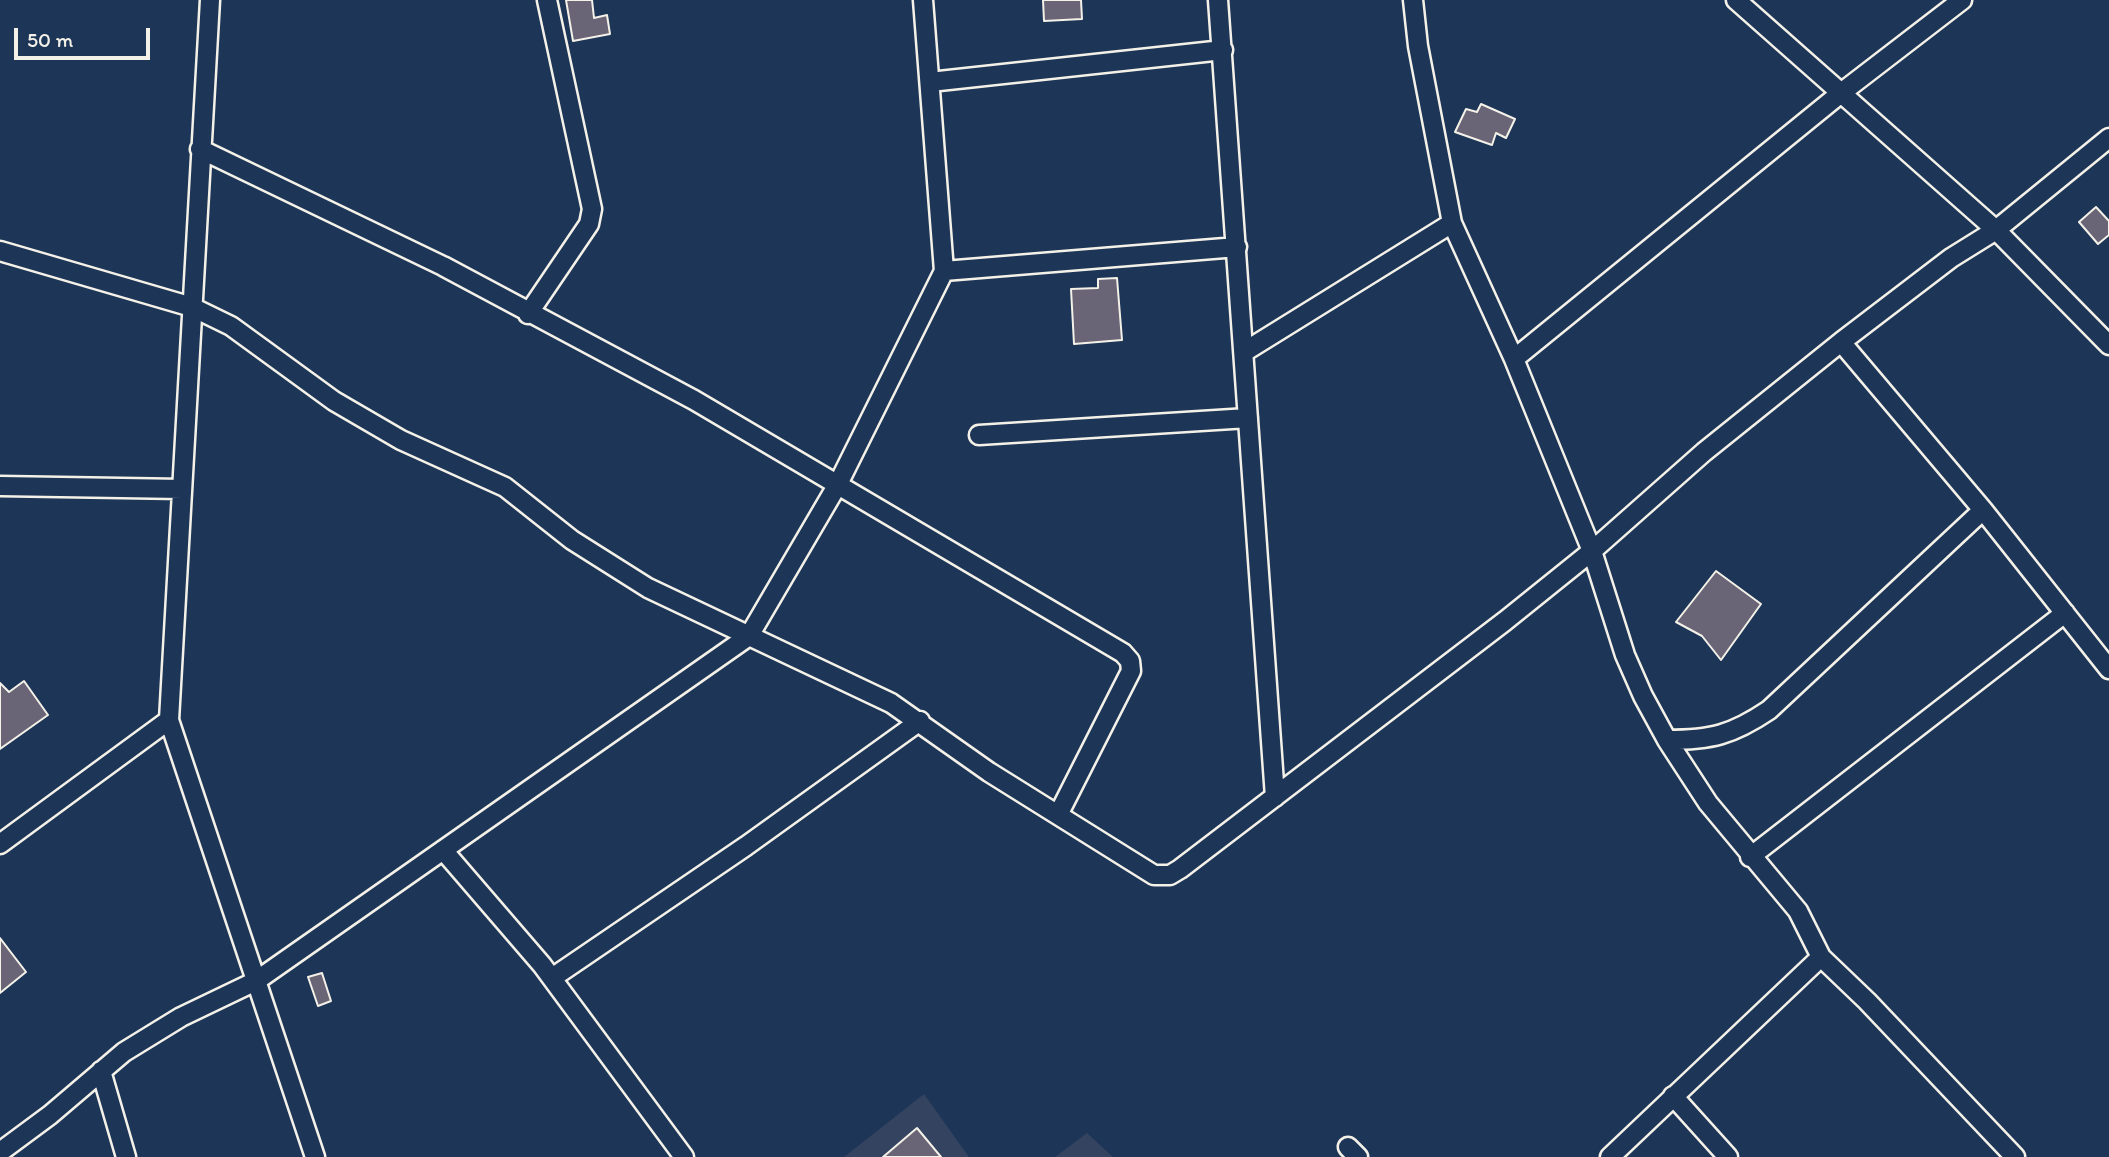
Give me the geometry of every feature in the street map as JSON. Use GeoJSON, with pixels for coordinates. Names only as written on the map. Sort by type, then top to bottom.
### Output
{"type":"FeatureCollection","features":[{"type":"Feature","properties":{"kind":"street"},"geometry":{"type":"LineString","coordinates":[[209,0],[169,720],[315,1157]]}},
{"type":"Feature","properties":{"kind":"street"},"geometry":{"type":"LineString","coordinates":[[528,314],[589,224],[592,209],[547,0]]}},
{"type":"Feature","properties":{"kind":"street"},"geometry":{"type":"LineString","coordinates":[[0,1152],[50,1115],[124,1052],[181,1017],[256,981],[749,636],[838,484],[944,271],[923,0]]}},
{"type":"Feature","properties":{"kind":"street"},"geometry":{"type":"LineString","coordinates":[[1218,0],[1275,797]]}},
{"type":"Feature","properties":{"kind":"street"},"geometry":{"type":"LineString","coordinates":[[1413,0],[1418,46],[1452,223],[1514,359],[1592,551],[1625,655],[1667,740],[1708,803],[1750,857],[1798,911],[1821,957],[1867,1001],[2015,1157]]}},
{"type":"Feature","properties":{"kind":"street"},"geometry":{"type":"LineString","coordinates":[[1737,0],[1996,230],[2109,345]]}},
{"type":"Feature","properties":{"kind":"street"},"geometry":{"type":"LineString","coordinates":[[1514,359],[1841,93],[1962,0]]}},
{"type":"Feature","properties":{"kind":"street"},"geometry":{"type":"LineString","coordinates":[[930,82],[1223,50]]}},
{"type":"Feature","properties":{"kind":"street"},"geometry":{"type":"LineString","coordinates":[[0,251],[192,307],[231,326],[334,401],[392,435],[505,487],[572,540],[648,588],[844,678],[920,721],[989,772],[1058,816],[1154,875],[1162,876],[1180,869],[1592,551],[1704,452],[1841,342],[1951,258],[1996,230],[2109,138]]}},
{"type":"Feature","properties":{"kind":"street"},"geometry":{"type":"LineString","coordinates":[[201,149],[443,266],[528,314],[694,400],[1124,653],[1130,661],[1131,671],[1058,816]]}},
{"type":"Feature","properties":{"kind":"street"},"geometry":{"type":"LineString","coordinates":[[1244,352],[1452,223]]}},
{"type":"Feature","properties":{"kind":"street"},"geometry":{"type":"LineString","coordinates":[[944,271],[1237,247]]}},
{"type":"Feature","properties":{"kind":"street"},"geometry":{"type":"LineString","coordinates":[[1841,342],[1983,510],[2109,669]]}},
{"type":"Feature","properties":{"kind":"street"},"geometry":{"type":"LineString","coordinates":[[979,435],[1248,418]]}},
{"type":"Feature","properties":{"kind":"street"},"geometry":{"type":"LineString","coordinates":[[0,485],[182,489]]}},
{"type":"Feature","properties":{"kind":"street"},"geometry":{"type":"LineString","coordinates":[[1667,740],[1705,740],[1731,733],[1769,710],[1983,510]]}},
{"type":"Feature","properties":{"kind":"street"},"geometry":{"type":"LineString","coordinates":[[1750,857],[2065,613]]}},
{"type":"Feature","properties":{"kind":"street"},"geometry":{"type":"LineString","coordinates":[[0,844],[169,720]]}},
{"type":"Feature","properties":{"kind":"street"},"geometry":{"type":"LineString","coordinates":[[552,978],[747,846],[920,721]]}},
{"type":"Feature","properties":{"kind":"street"},"geometry":{"type":"LineString","coordinates":[[443,850],[552,978],[684,1157]]}},
{"type":"Feature","properties":{"kind":"street"},"geometry":{"type":"LineString","coordinates":[[1610,1157],[1821,957]]}},
{"type":"Feature","properties":{"kind":"street"},"geometry":{"type":"LineString","coordinates":[[102,1071],[126,1157]]}},
{"type":"Feature","properties":{"kind":"street"},"geometry":{"type":"LineString","coordinates":[[1674,1096],[1728,1157]]}},
{"type":"Feature","properties":{"kind":"shaded area"},"geometry":{"type":"Polygon","coordinates":[[[924,1094],[969,1157],[844,1157],[924,1094]]]}},
{"type":"Feature","properties":{"kind":"shaded area"},"geometry":{"type":"Polygon","coordinates":[[[1087,1133],[1113,1157],[1055,1157],[1087,1133]]]}},
{"type":"Feature","properties":{"kind":"building"},"geometry":{"type":"Polygon","coordinates":[[[566,0],[592,0],[594,18],[607,15],[610,34],[573,41],[566,0]]]}},
{"type":"Feature","properties":{"kind":"building"},"geometry":{"type":"Polygon","coordinates":[[[1043,0],[1081,0],[1082,19],[1044,21],[1043,0]]]}},
{"type":"Feature","properties":{"kind":"building"},"geometry":{"type":"Polygon","coordinates":[[[1481,104],[1515,119],[1506,138],[1496,133],[1492,145],[1455,132],[1466,109],[1477,112],[1481,104]]]}},
{"type":"Feature","properties":{"kind":"building"},"geometry":{"type":"Polygon","coordinates":[[[2096,207],[2109,221],[2109,235],[2098,244],[2079,222],[2096,207]]]}},
{"type":"Feature","properties":{"kind":"building"},"geometry":{"type":"Polygon","coordinates":[[[1117,278],[1122,340],[1074,344],[1071,289],[1098,288],[1098,279],[1117,278]]]}},
{"type":"Feature","properties":{"kind":"building"},"geometry":{"type":"Polygon","coordinates":[[[1716,571],[1761,604],[1721,660],[1702,636],[1676,622],[1716,571]]]}},
{"type":"Feature","properties":{"kind":"building"},"geometry":{"type":"Polygon","coordinates":[[[24,681],[48,715],[0,749],[0,683],[9,692],[24,681]]]}},
{"type":"Feature","properties":{"kind":"building"},"geometry":{"type":"Polygon","coordinates":[[[0,938],[26,972],[0,993],[0,938]]]}},
{"type":"Feature","properties":{"kind":"building"},"geometry":{"type":"Polygon","coordinates":[[[322,973],[331,1001],[318,1006],[308,977],[322,973]]]}},
{"type":"Feature","properties":{"kind":"building"},"geometry":{"type":"Polygon","coordinates":[[[917,1128],[941,1157],[883,1157],[917,1128]]]}}]}
